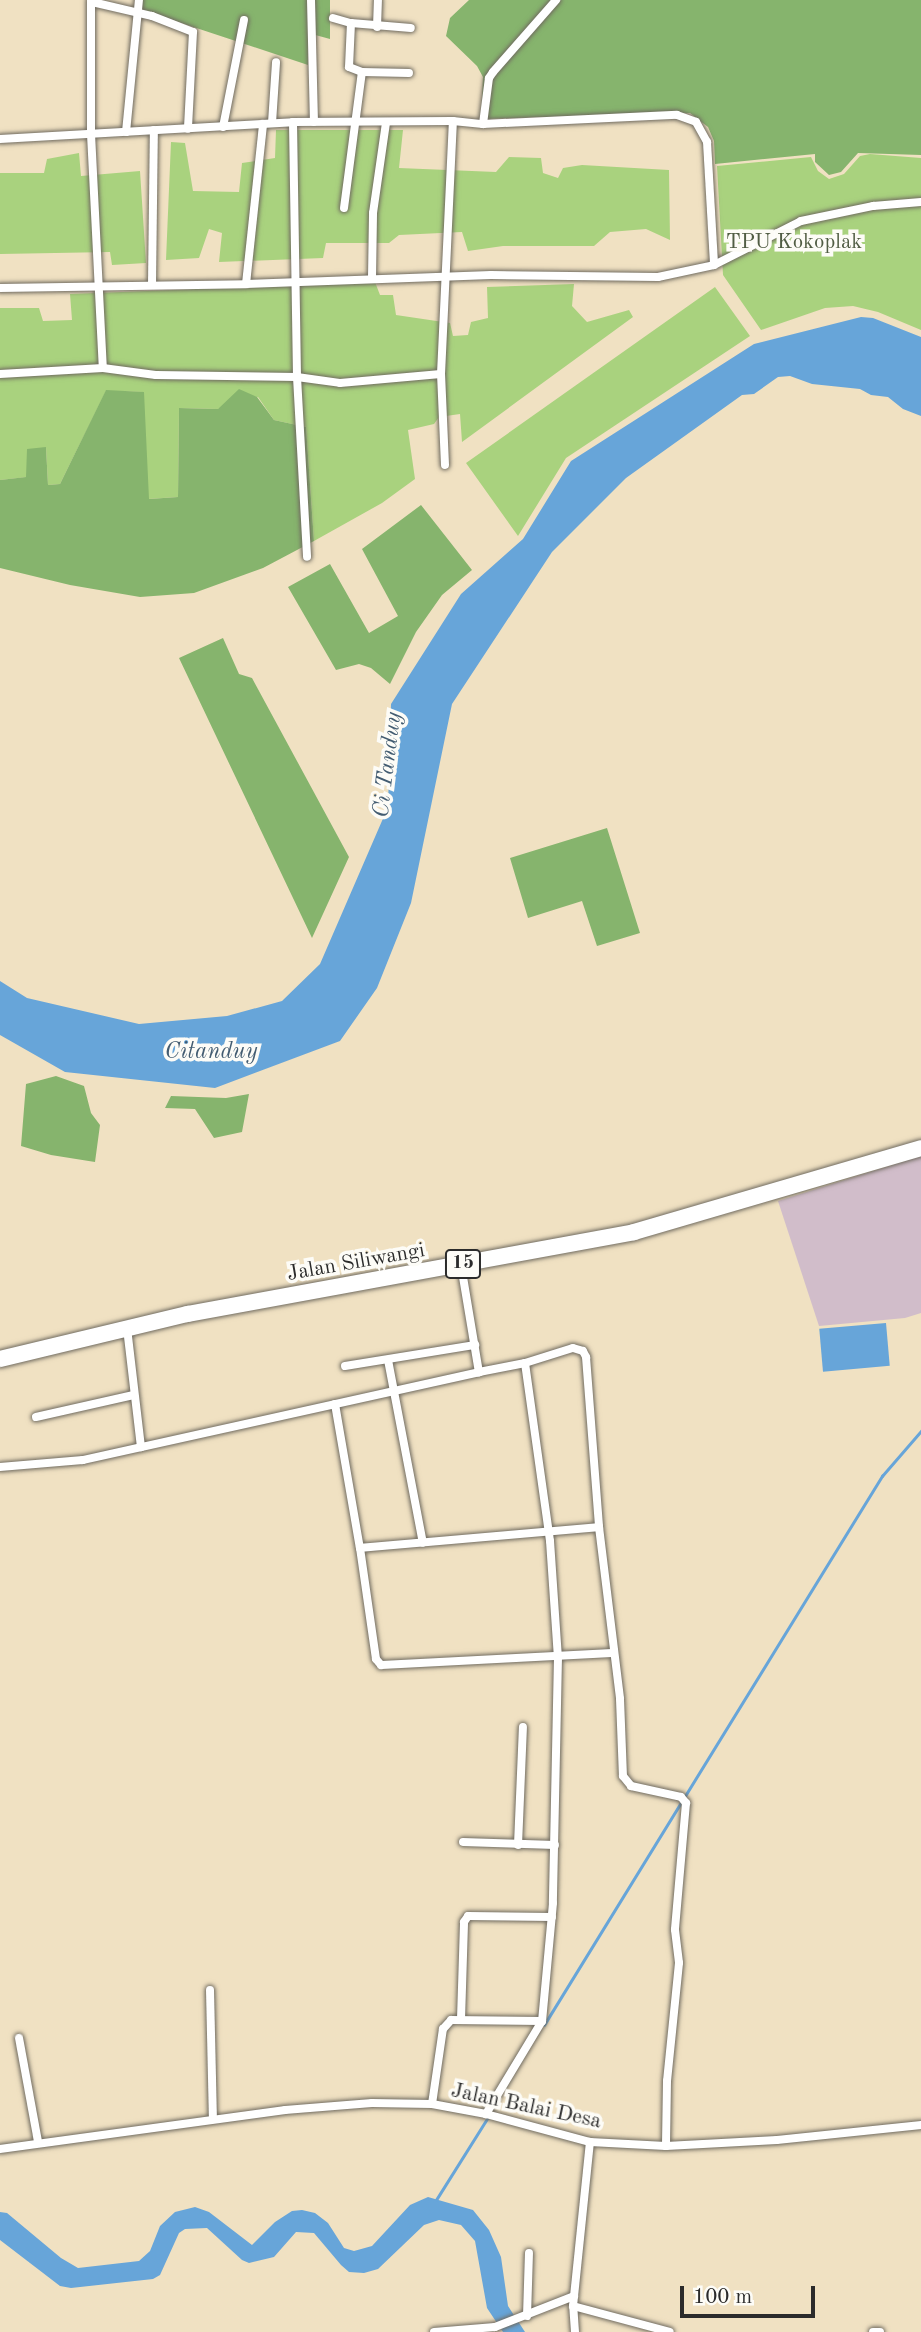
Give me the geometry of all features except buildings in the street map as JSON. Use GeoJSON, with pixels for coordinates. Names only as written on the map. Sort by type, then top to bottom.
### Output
{"type":"FeatureCollection","features":[{"type":"Feature","properties":{"kind":"highway","name":"Jalan Siliwangi"},"geometry":{"type":"LineString","coordinates":[[0,1359],[127,1328],[634,1232],[921,1148]]}},
{"type":"Feature","properties":{"kind":"street"},"geometry":{"type":"LineString","coordinates":[[126,132],[139,0]]}},
{"type":"Feature","properties":{"kind":"street"},"geometry":{"type":"LineString","coordinates":[[311,0],[314,122]]}},
{"type":"Feature","properties":{"kind":"street"},"geometry":{"type":"LineString","coordinates":[[377,27],[379,0]]}},
{"type":"Feature","properties":{"kind":"street"},"geometry":{"type":"LineString","coordinates":[[483,124],[489,78],[556,0]]}},
{"type":"Feature","properties":{"kind":"street"},"geometry":{"type":"LineString","coordinates":[[103,368],[91,134],[92,1],[138,13],[194,33],[188,129]]}},
{"type":"Feature","properties":{"kind":"street"},"geometry":{"type":"LineString","coordinates":[[333,18],[377,27],[411,28]]}},
{"type":"Feature","properties":{"kind":"street"},"geometry":{"type":"LineString","coordinates":[[223,127],[244,20]]}},
{"type":"Feature","properties":{"kind":"street"},"geometry":{"type":"LineString","coordinates":[[351,23],[349,67],[362,72],[409,74]]}},
{"type":"Feature","properties":{"kind":"street"},"geometry":{"type":"LineString","coordinates":[[246,284],[276,62]]}},
{"type":"Feature","properties":{"kind":"street"},"geometry":{"type":"LineString","coordinates":[[344,208],[362,72]]}},
{"type":"Feature","properties":{"kind":"street"},"geometry":{"type":"LineString","coordinates":[[0,139],[293,122],[453,121],[483,124],[677,115],[696,122],[707,142],[714,265]]}},
{"type":"Feature","properties":{"kind":"street"},"geometry":{"type":"LineString","coordinates":[[445,465],[441,374],[453,121]]}},
{"type":"Feature","properties":{"kind":"street"},"geometry":{"type":"LineString","coordinates":[[293,122],[297,377],[307,557]]}},
{"type":"Feature","properties":{"kind":"street"},"geometry":{"type":"LineString","coordinates":[[372,278],[373,213],[386,123]]}},
{"type":"Feature","properties":{"kind":"street"},"geometry":{"type":"LineString","coordinates":[[152,284],[154,130]]}},
{"type":"Feature","properties":{"kind":"street"},"geometry":{"type":"LineString","coordinates":[[0,288],[100,284],[246,284],[372,278],[658,277],[714,265],[801,221],[873,205],[921,202]]}},
{"type":"Feature","properties":{"kind":"street"},"geometry":{"type":"LineString","coordinates":[[0,374],[103,368],[156,375],[297,377],[340,383],[441,374]]}},
{"type":"Feature","properties":{"kind":"street"},"geometry":{"type":"LineString","coordinates":[[461,1265],[479,1373]]}},
{"type":"Feature","properties":{"kind":"street"},"geometry":{"type":"LineString","coordinates":[[127,1328],[141,1447]]}},
{"type":"Feature","properties":{"kind":"street"},"geometry":{"type":"LineString","coordinates":[[345,1366],[475,1345]]}},
{"type":"Feature","properties":{"kind":"street"},"geometry":{"type":"LineString","coordinates":[[0,1467],[83,1460],[525,1363],[573,1348],[583,1351],[598,1527],[620,1699],[625,1782],[683,1800],[675,1930],[679,1963],[667,2081],[666,2146]]}},
{"type":"Feature","properties":{"kind":"street"},"geometry":{"type":"LineString","coordinates":[[388,1360],[423,1543]]}},
{"type":"Feature","properties":{"kind":"street"},"geometry":{"type":"LineString","coordinates":[[487,2114],[542,2021],[552,1917],[558,1657],[549,1533],[525,1363]]}},
{"type":"Feature","properties":{"kind":"street"},"geometry":{"type":"LineString","coordinates":[[36,1417],[135,1395]]}},
{"type":"Feature","properties":{"kind":"street"},"geometry":{"type":"LineString","coordinates":[[335,1404],[376,1659],[381,1665],[613,1653]]}},
{"type":"Feature","properties":{"kind":"street"},"geometry":{"type":"LineString","coordinates":[[360,1548],[598,1527]]}},
{"type":"Feature","properties":{"kind":"street"},"geometry":{"type":"LineString","coordinates":[[518,1845],[523,1727]]}},
{"type":"Feature","properties":{"kind":"street"},"geometry":{"type":"LineString","coordinates":[[463,1842],[555,1845]]}},
{"type":"Feature","properties":{"kind":"street"},"geometry":{"type":"LineString","coordinates":[[461,2019],[464,1922],[476,1915],[552,1917]]}},
{"type":"Feature","properties":{"kind":"street"},"geometry":{"type":"LineString","coordinates":[[210,1990],[213,2119]]}},
{"type":"Feature","properties":{"kind":"street"},"geometry":{"type":"LineString","coordinates":[[432,2104],[443,2029],[451,2020],[542,2021]]}},
{"type":"Feature","properties":{"kind":"street"},"geometry":{"type":"LineString","coordinates":[[19,2038],[38,2143]]}},
{"type":"Feature","properties":{"kind":"street","name":"Jalan Balai Desa"},"geometry":{"type":"LineString","coordinates":[[0,2149],[213,2119],[372,2103],[432,2104],[487,2114],[590,2142],[666,2146],[777,2140],[921,2125]]}},
{"type":"Feature","properties":{"kind":"street"},"geometry":{"type":"LineString","coordinates":[[575,2332],[573,2306],[590,2142]]}},
{"type":"Feature","properties":{"kind":"street"},"geometry":{"type":"LineString","coordinates":[[524,2318],[529,2253]]}},
{"type":"Feature","properties":{"kind":"street"},"geometry":{"type":"LineString","coordinates":[[434,2332],[489,2330],[574,2296]]}},
{"type":"Feature","properties":{"kind":"street"},"geometry":{"type":"LineString","coordinates":[[573,2306],[670,2332]]}},
{"type":"Feature","properties":{"kind":"street"},"geometry":{"type":"LineString","coordinates":[[873,2332],[880,2332]]}},
{"type":"Feature","properties":{"kind":"shaded area"},"geometry":{"type":"Polygon","coordinates":[[[921,1156],[921,1313],[905,1318],[819,1326],[778,1201],[921,1156]]]}},
{"type":"Feature","properties":{"kind":"green space"},"geometry":{"type":"Polygon","coordinates":[[[142,0],[330,0],[330,39],[308,33],[308,65],[142,10],[142,0]]]}},
{"type":"Feature","properties":{"kind":"green space"},"geometry":{"type":"Polygon","coordinates":[[[469,0],[921,0],[921,155],[858,153],[841,172],[829,175],[815,162],[815,154],[715,164],[714,141],[708,127],[690,113],[481,119],[483,77],[477,66],[446,36],[450,18],[469,0]]]}},
{"type":"Feature","properties":{"kind":"green space"},"geometry":{"type":"Polygon","coordinates":[[[276,130],[403,130],[399,168],[496,172],[509,157],[541,158],[543,173],[558,178],[563,168],[582,165],[669,170],[670,240],[646,229],[610,232],[594,246],[503,246],[468,251],[462,232],[399,235],[389,243],[326,243],[323,258],[219,262],[222,233],[209,229],[199,258],[166,260],[171,142],[185,143],[193,191],[239,192],[242,163],[275,158],[276,130]]]}},
{"type":"Feature","properties":{"kind":"green space"},"geometry":{"type":"Polygon","coordinates":[[[79,153],[81,176],[140,171],[146,263],[112,265],[110,252],[0,254],[0,173],[44,173],[47,159],[79,153]]]}},
{"type":"Feature","properties":{"kind":"green space","name":"TPU Kokoplak"},"geometry":{"type":"Polygon","coordinates":[[[870,154],[921,158],[921,330],[878,312],[853,306],[825,308],[761,330],[723,275],[717,166],[811,157],[818,171],[829,179],[844,174],[860,156],[870,154]]]}},
{"type":"Feature","properties":{"kind":"green space"},"geometry":{"type":"Polygon","coordinates":[[[375,282],[380,295],[393,295],[396,315],[450,323],[453,336],[468,335],[471,322],[488,318],[487,287],[574,284],[572,306],[587,322],[629,310],[633,317],[462,442],[460,414],[439,417],[434,424],[408,430],[415,479],[382,503],[314,541],[306,427],[274,420],[258,397],[218,409],[179,408],[178,497],[148,499],[143,392],[106,391],[60,484],[48,485],[46,447],[27,477],[0,480],[0,308],[39,308],[43,321],[72,320],[70,294],[375,282]]]}},
{"type":"Feature","properties":{"kind":"green space"},"geometry":{"type":"Polygon","coordinates":[[[715,287],[750,336],[566,458],[518,536],[466,463],[715,287]]]}},
{"type":"Feature","properties":{"kind":"green space"},"geometry":{"type":"Polygon","coordinates":[[[239,389],[257,397],[274,420],[306,427],[314,541],[263,568],[194,593],[140,597],[70,585],[0,568],[0,480],[26,477],[27,449],[46,447],[48,485],[60,484],[106,390],[144,392],[149,499],[178,497],[179,408],[218,409],[239,389]]]}},
{"type":"Feature","properties":{"kind":"green space"},"geometry":{"type":"Polygon","coordinates":[[[421,505],[472,570],[442,595],[416,632],[390,684],[371,668],[359,664],[336,670],[288,587],[330,564],[369,633],[398,616],[362,549],[421,505]]]}},
{"type":"Feature","properties":{"kind":"green space"},"geometry":{"type":"Polygon","coordinates":[[[223,638],[239,674],[252,678],[349,857],[312,938],[179,658],[223,638]]]}},
{"type":"Feature","properties":{"kind":"green space"},"geometry":{"type":"Polygon","coordinates":[[[607,828],[640,933],[597,946],[582,901],[528,918],[510,858],[607,828]]]}},
{"type":"Feature","properties":{"kind":"green space"},"geometry":{"type":"Polygon","coordinates":[[[56,1076],[84,1086],[91,1113],[100,1125],[95,1162],[51,1155],[21,1146],[26,1084],[56,1076]]]}},
{"type":"Feature","properties":{"kind":"green space"},"geometry":{"type":"Polygon","coordinates":[[[249,1094],[242,1132],[214,1138],[195,1109],[165,1108],[171,1096],[226,1098],[249,1094]]]}},
{"type":"Feature","properties":{"kind":"water","name":"Citanduy"},"geometry":{"type":"Polygon","coordinates":[[[861,317],[873,318],[921,337],[921,416],[903,409],[888,397],[871,395],[860,389],[812,384],[790,376],[778,377],[754,394],[742,395],[626,478],[552,552],[452,704],[411,903],[377,988],[340,1041],[215,1088],[65,1072],[0,1035],[0,981],[27,998],[139,1024],[227,1016],[282,1001],[320,964],[388,807],[391,704],[461,594],[523,539],[571,461],[754,344],[861,317]]]}},
{"type":"Feature","properties":{"kind":"water"},"geometry":{"type":"Polygon","coordinates":[[[886,1323],[890,1366],[823,1372],[819,1329],[886,1323]]]}},
{"type":"Feature","properties":{"kind":"water"},"geometry":{"type":"Polygon","coordinates":[[[428,2197],[473,2210],[489,2230],[501,2257],[508,2306],[525,2332],[503,2332],[487,2308],[475,2241],[461,2225],[439,2220],[424,2225],[378,2269],[364,2273],[349,2272],[314,2233],[296,2232],[274,2257],[249,2263],[242,2260],[207,2228],[185,2229],[179,2233],[160,2275],[153,2279],[71,2288],[60,2286],[0,2240],[0,2212],[7,2213],[61,2258],[78,2268],[139,2261],[150,2251],[160,2226],[175,2212],[195,2207],[209,2212],[252,2245],[275,2222],[292,2211],[302,2210],[315,2213],[328,2223],[344,2248],[354,2251],[372,2246],[410,2205],[428,2197]]]}},
{"type":"Feature","properties":{"kind":"waterway"},"geometry":{"type":"LineString","coordinates":[[544,2025],[882,1476],[921,1431]]}},
{"type":"Feature","properties":{"kind":"waterway"},"geometry":{"type":"LineString","coordinates":[[436,2200],[488,2117]]}},
{"type":"Feature","properties":{"kind":"water label","name":"Ci Tanduy"},"geometry":{"type":"Point","coordinates":[388,765]}}]}
